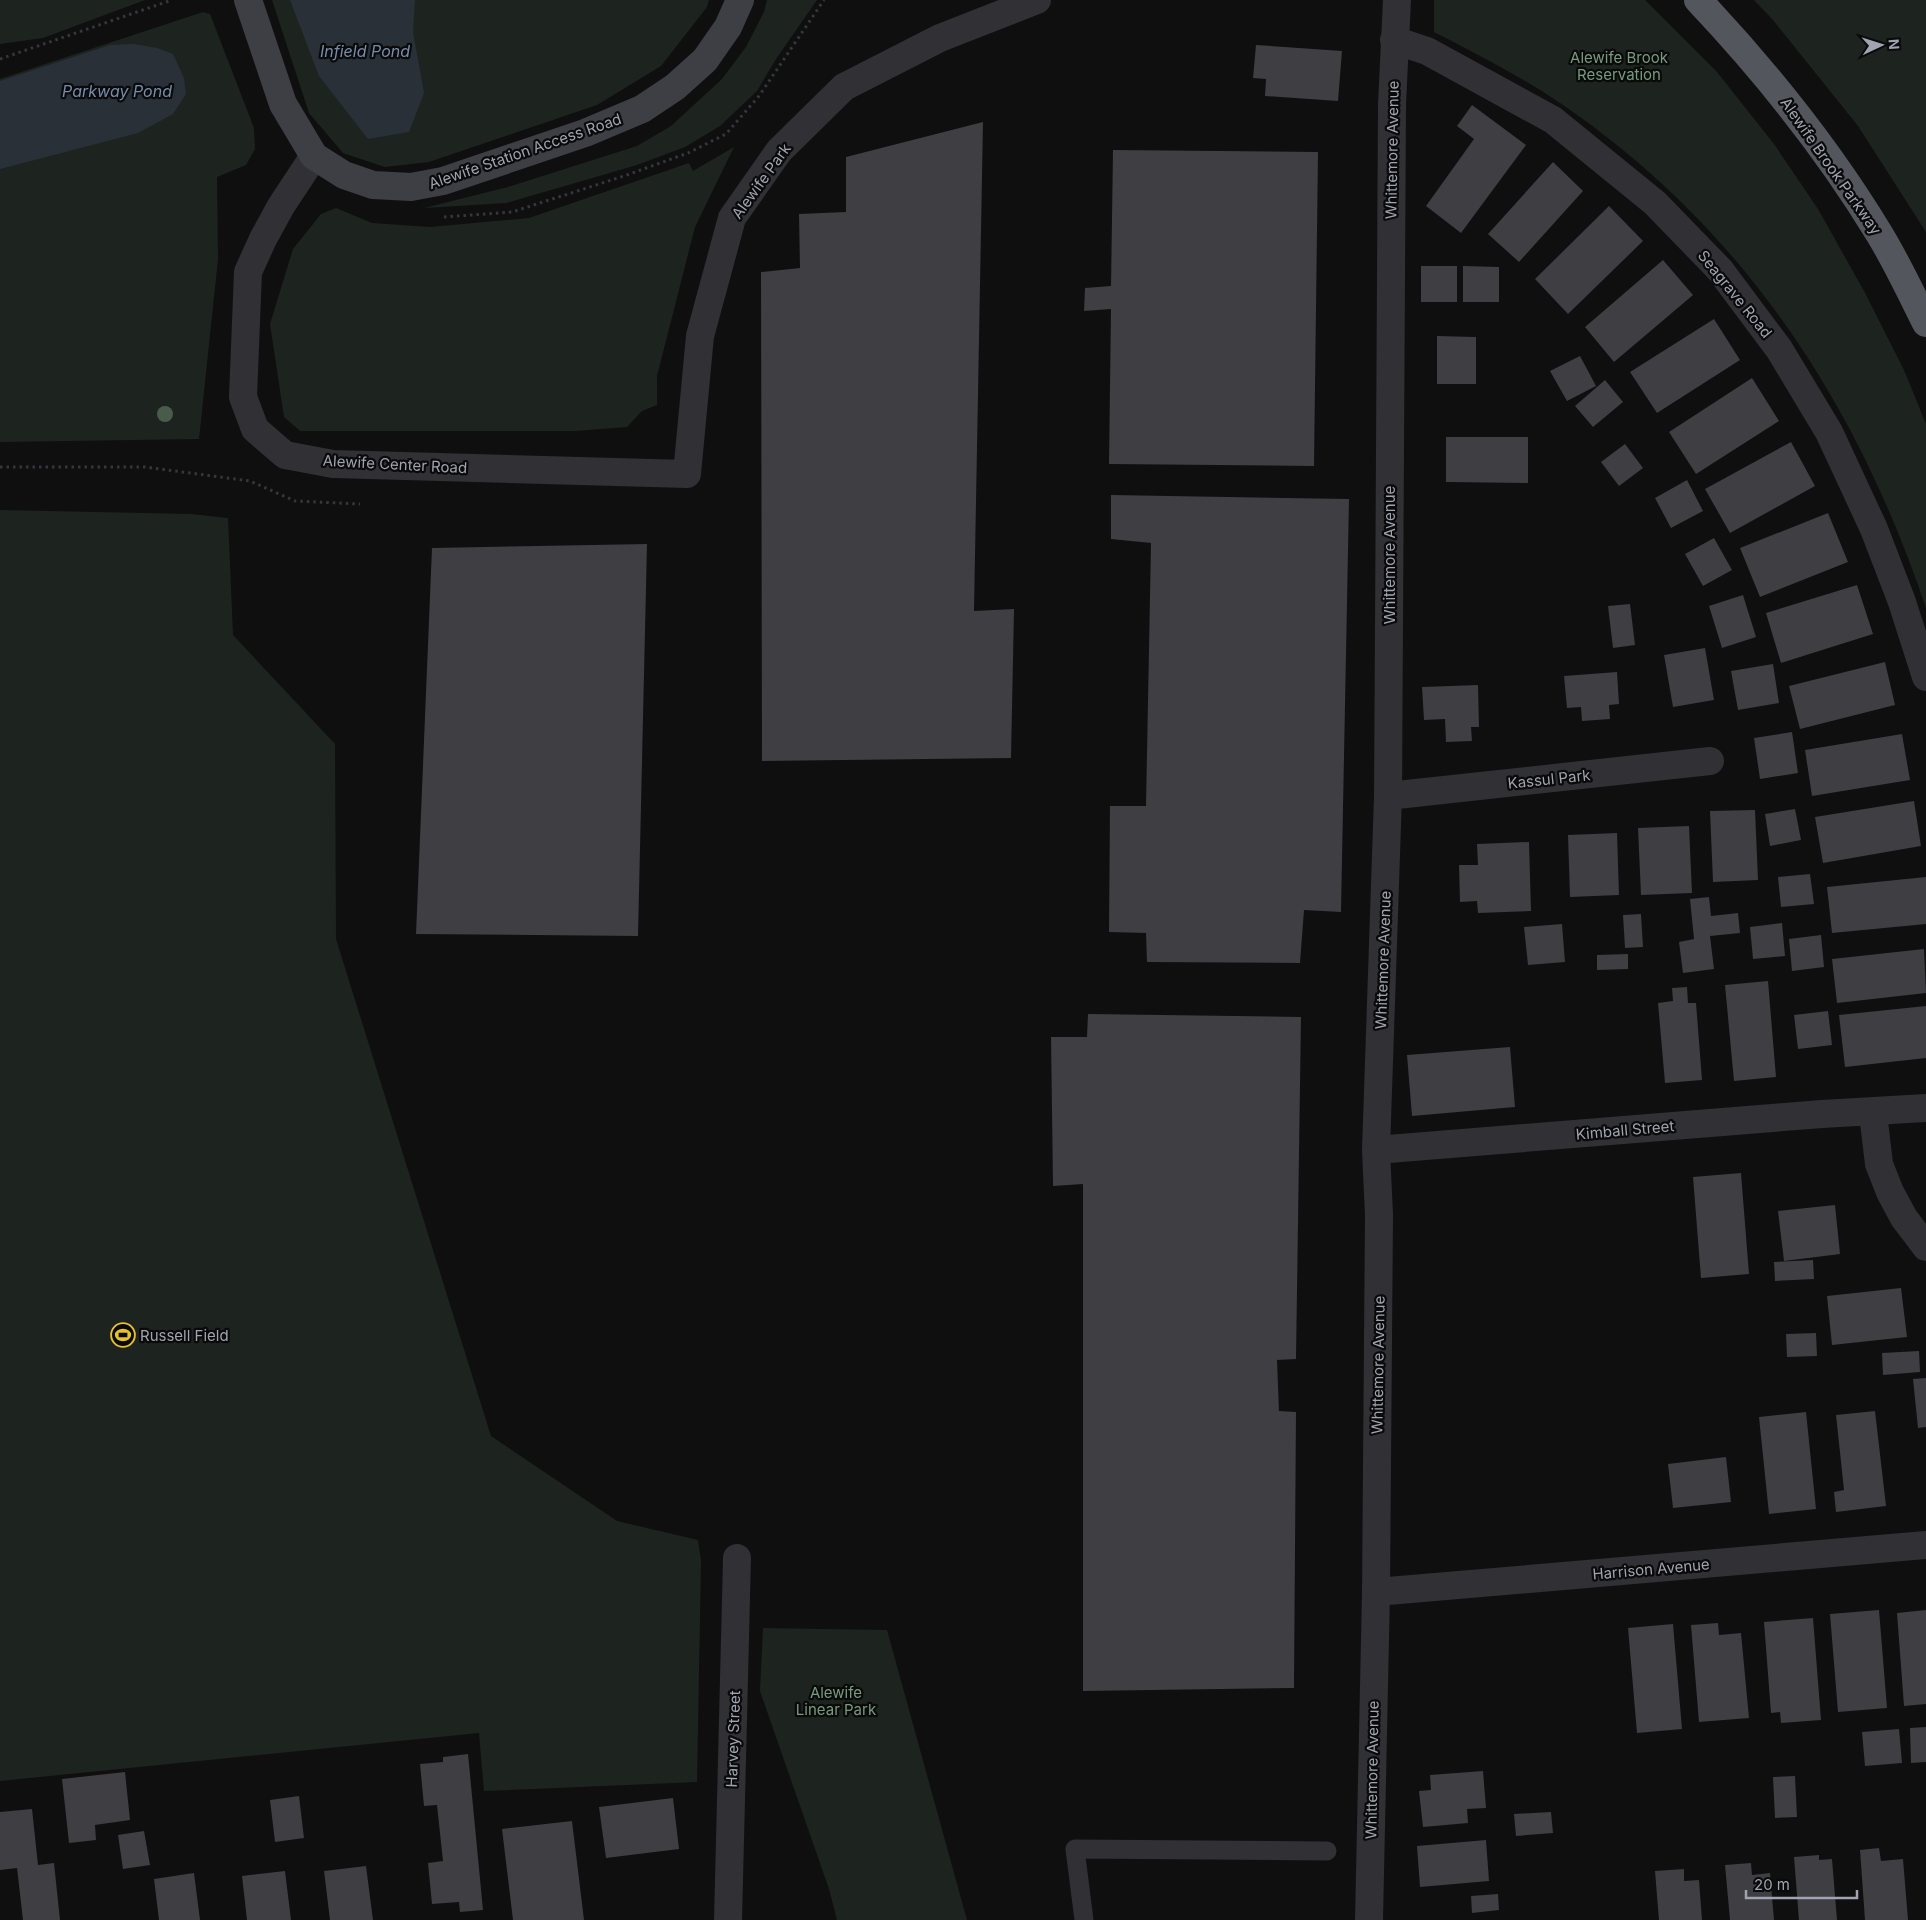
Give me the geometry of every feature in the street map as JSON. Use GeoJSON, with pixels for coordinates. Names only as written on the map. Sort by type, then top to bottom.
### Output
{"type":"FeatureCollection","features":[{"type":"Feature","properties":{"kind":"highway","name":"Alewife Brook Parkway"},"geometry":{"type":"LineString","coordinates":[[1698,0],[1785,98],[1826,152],[1880,235],[1926,323]]}},
{"type":"Feature","properties":{"kind":"main road","name":"Alewife Station Access Road"},"geometry":{"type":"LineString","coordinates":[[248,0],[284,104],[314,156],[344,175],[373,185],[411,187],[443,181],[585,133],[642,109],[660,98],[691,74],[704,60],[728,27],[740,0]]}},
{"type":"Feature","properties":{"kind":"street","name":"Alewife Park"},"geometry":{"type":"LineString","coordinates":[[687,474],[700,336],[732,218],[779,151],[844,87],[940,38],[1037,0]]}},
{"type":"Feature","properties":{"kind":"street","name":"Whittemore Avenue"},"geometry":{"type":"LineString","coordinates":[[1369,1920],[1376,1592],[1379,1216],[1376,1150],[1388,796],[1392,114],[1394,40],[1398,0]]}},
{"type":"Feature","properties":{"kind":"street","name":"Seagrave Road"},"geometry":{"type":"LineString","coordinates":[[1394,40],[1427,52],[1553,120],[1655,203],[1720,270],[1779,348],[1829,432],[1874,529],[1902,602],[1926,677]]}},
{"type":"Feature","properties":{"kind":"street","name":"Alewife Center Road"},"geometry":{"type":"LineString","coordinates":[[314,156],[281,206],[248,272],[243,397],[255,428],[285,455],[333,464],[687,474]]}},
{"type":"Feature","properties":{"kind":"street","name":"Kassul Park"},"geometry":{"type":"LineString","coordinates":[[1388,796],[1710,761]]}},
{"type":"Feature","properties":{"kind":"street"},"geometry":{"type":"LineString","coordinates":[[1926,1108],[1873,1112],[1879,1164],[1890,1192],[1904,1218],[1926,1247]]}},
{"type":"Feature","properties":{"kind":"street","name":"Kimball Street"},"geometry":{"type":"LineString","coordinates":[[1376,1150],[1822,1114],[1873,1112]]}},
{"type":"Feature","properties":{"kind":"street","name":"Harrison Avenue"},"geometry":{"type":"LineString","coordinates":[[1376,1592],[1926,1545]]}},
{"type":"Feature","properties":{"kind":"street","name":"Harvey Street"},"geometry":{"type":"LineString","coordinates":[[728,1920],[737,1558]]}},
{"type":"Feature","properties":{"kind":"lane"},"geometry":{"type":"LineString","coordinates":[[1084,1920],[1075,1849],[1327,1851]]}},
{"type":"Feature","properties":{"kind":"path"},"geometry":{"type":"LineString","coordinates":[[0,59],[172,0]]}},
{"type":"Feature","properties":{"kind":"path"},"geometry":{"type":"LineString","coordinates":[[0,467],[145,467],[250,481],[294,502],[360,504]]}},
{"type":"Feature","properties":{"kind":"green space"},"geometry":{"type":"Polygon","coordinates":[[[0,0],[145,0],[43,38],[0,44],[0,0]]]}},
{"type":"Feature","properties":{"kind":"green space"},"geometry":{"type":"Polygon","coordinates":[[[272,0],[709,0],[707,7],[661,66],[597,105],[429,162],[385,167],[343,153],[309,113],[272,0]]]}},
{"type":"Feature","properties":{"kind":"green space"},"geometry":{"type":"Polygon","coordinates":[[[767,0],[817,0],[776,59],[757,91],[720,126],[685,147],[637,165],[506,203],[424,208],[508,187],[637,146],[671,126],[722,79],[746,47],[764,12],[767,0]]]}},
{"type":"Feature","properties":{"kind":"green space","name":"Alewife Brook Reservation"},"geometry":{"type":"Polygon","coordinates":[[[1434,0],[1645,0],[1717,72],[1774,144],[1818,209],[1864,291],[1904,370],[1926,424],[1926,608],[1898,532],[1865,458],[1827,389],[1784,323],[1736,261],[1682,203],[1623,150],[1542,91],[1434,32],[1434,0]]]}},
{"type":"Feature","properties":{"kind":"green space"},"geometry":{"type":"Polygon","coordinates":[[[1754,0],[1926,0],[1926,232],[1858,126],[1773,20],[1754,0]]]}},
{"type":"Feature","properties":{"kind":"green space"},"geometry":{"type":"Polygon","coordinates":[[[203,12],[210,14],[254,128],[255,149],[246,165],[217,177],[218,259],[199,439],[0,442],[0,79],[203,12]]]}},
{"type":"Feature","properties":{"kind":"green space"},"geometry":{"type":"Polygon","coordinates":[[[734,147],[695,227],[657,376],[657,405],[642,411],[627,427],[575,431],[300,431],[284,417],[270,324],[293,249],[321,214],[336,208],[372,223],[430,227],[529,218],[689,163],[693,171],[734,147]]]}},
{"type":"Feature","properties":{"kind":"green space"},"geometry":{"type":"Polygon","coordinates":[[[0,510],[191,514],[228,518],[233,635],[335,744],[336,939],[491,1436],[617,1521],[698,1540],[701,1561],[697,1782],[484,1791],[479,1733],[0,1781],[0,510]]]}},
{"type":"Feature","properties":{"kind":"green space","name":"Alewife Linear Park"},"geometry":{"type":"Polygon","coordinates":[[[763,1628],[887,1630],[967,1920],[837,1920],[829,1889],[760,1691],[763,1628]]]}},
{"type":"Feature","properties":{"kind":"water","name":"Infield Pond"},"geometry":{"type":"Polygon","coordinates":[[[290,0],[415,0],[413,32],[424,93],[409,132],[368,139],[319,76],[290,0]]]}},
{"type":"Feature","properties":{"kind":"water","name":"Parkway Pond"},"geometry":{"type":"Polygon","coordinates":[[[134,44],[157,48],[173,54],[184,78],[186,94],[173,114],[138,133],[0,169],[0,81],[110,45],[134,44]]]}},
{"type":"Feature","properties":{"kind":"building"},"geometry":{"type":"Polygon","coordinates":[[[1256,45],[1342,51],[1338,101],[1265,96],[1266,79],[1253,78],[1256,45]]]}},
{"type":"Feature","properties":{"kind":"building"},"geometry":{"type":"Polygon","coordinates":[[[1472,105],[1526,145],[1461,233],[1426,206],[1474,139],[1457,126],[1472,105]]]}},
{"type":"Feature","properties":{"kind":"building"},"geometry":{"type":"Polygon","coordinates":[[[983,122],[974,611],[1014,609],[1011,758],[762,761],[761,272],[800,268],[799,214],[846,212],[846,157],[983,122]]]}},
{"type":"Feature","properties":{"kind":"building"},"geometry":{"type":"Polygon","coordinates":[[[1113,150],[1318,152],[1314,466],[1109,464],[1111,309],[1084,311],[1085,288],[1111,286],[1113,150]]]}},
{"type":"Feature","properties":{"kind":"building"},"geometry":{"type":"Polygon","coordinates":[[[1553,162],[1583,191],[1519,262],[1488,234],[1553,162]]]}},
{"type":"Feature","properties":{"kind":"building"},"geometry":{"type":"Polygon","coordinates":[[[1609,206],[1643,241],[1568,314],[1535,279],[1609,206]]]}},
{"type":"Feature","properties":{"kind":"building"},"geometry":{"type":"Polygon","coordinates":[[[1663,260],[1693,295],[1614,362],[1585,327],[1663,260]]]}},
{"type":"Feature","properties":{"kind":"building"},"geometry":{"type":"Polygon","coordinates":[[[1421,266],[1457,266],[1457,302],[1421,302],[1421,266]]]}},
{"type":"Feature","properties":{"kind":"building"},"geometry":{"type":"Polygon","coordinates":[[[1463,266],[1499,267],[1499,302],[1463,302],[1463,266]]]}},
{"type":"Feature","properties":{"kind":"building"},"geometry":{"type":"Polygon","coordinates":[[[1714,319],[1740,360],[1657,413],[1630,372],[1714,319]]]}},
{"type":"Feature","properties":{"kind":"building"},"geometry":{"type":"Polygon","coordinates":[[[1437,336],[1476,337],[1476,384],[1437,384],[1437,336]]]}},
{"type":"Feature","properties":{"kind":"building"},"geometry":{"type":"Polygon","coordinates":[[[1580,356],[1596,386],[1567,401],[1550,371],[1580,356]]]}},
{"type":"Feature","properties":{"kind":"building"},"geometry":{"type":"Polygon","coordinates":[[[1752,378],[1779,421],[1696,474],[1669,432],[1752,378]]]}},
{"type":"Feature","properties":{"kind":"building"},"geometry":{"type":"Polygon","coordinates":[[[1605,380],[1623,402],[1593,427],[1575,406],[1605,380]]]}},
{"type":"Feature","properties":{"kind":"building"},"geometry":{"type":"Polygon","coordinates":[[[1446,437],[1528,437],[1528,483],[1446,482],[1446,437]]]}},
{"type":"Feature","properties":{"kind":"building"},"geometry":{"type":"Polygon","coordinates":[[[1791,442],[1815,486],[1730,533],[1705,489],[1791,442]]]}},
{"type":"Feature","properties":{"kind":"building"},"geometry":{"type":"Polygon","coordinates":[[[1625,444],[1643,468],[1619,486],[1601,462],[1625,444]]]}},
{"type":"Feature","properties":{"kind":"building"},"geometry":{"type":"Polygon","coordinates":[[[1687,480],[1703,511],[1671,528],[1655,498],[1687,480]]]}},
{"type":"Feature","properties":{"kind":"building"},"geometry":{"type":"Polygon","coordinates":[[[1111,495],[1349,499],[1341,912],[1304,910],[1300,963],[1147,962],[1146,933],[1109,932],[1110,806],[1146,806],[1151,543],[1111,539],[1111,495]]]}},
{"type":"Feature","properties":{"kind":"building"},"geometry":{"type":"Polygon","coordinates":[[[1828,513],[1848,562],[1760,597],[1740,548],[1828,513]]]}},
{"type":"Feature","properties":{"kind":"building"},"geometry":{"type":"Polygon","coordinates":[[[1714,538],[1732,570],[1703,586],[1685,554],[1714,538]]]}},
{"type":"Feature","properties":{"kind":"building"},"geometry":{"type":"Polygon","coordinates":[[[647,544],[638,936],[416,934],[432,548],[647,544]]]}},
{"type":"Feature","properties":{"kind":"building"},"geometry":{"type":"Polygon","coordinates":[[[1857,585],[1873,634],[1781,663],[1766,613],[1857,585]]]}},
{"type":"Feature","properties":{"kind":"building"},"geometry":{"type":"Polygon","coordinates":[[[1743,595],[1756,637],[1722,648],[1709,606],[1743,595]]]}},
{"type":"Feature","properties":{"kind":"building"},"geometry":{"type":"Polygon","coordinates":[[[1630,604],[1635,645],[1613,648],[1608,606],[1630,604]]]}},
{"type":"Feature","properties":{"kind":"building"},"geometry":{"type":"Polygon","coordinates":[[[1705,648],[1714,700],[1673,707],[1664,655],[1705,648]]]}},
{"type":"Feature","properties":{"kind":"building"},"geometry":{"type":"Polygon","coordinates":[[[1885,662],[1895,705],[1800,729],[1789,686],[1885,662]]]}},
{"type":"Feature","properties":{"kind":"building"},"geometry":{"type":"Polygon","coordinates":[[[1773,664],[1779,703],[1738,710],[1731,671],[1773,664]]]}},
{"type":"Feature","properties":{"kind":"building"},"geometry":{"type":"Polygon","coordinates":[[[1617,672],[1619,704],[1609,705],[1610,719],[1582,721],[1581,707],[1567,708],[1564,676],[1617,672]]]}},
{"type":"Feature","properties":{"kind":"building"},"geometry":{"type":"Polygon","coordinates":[[[1478,685],[1479,727],[1471,727],[1472,741],[1446,742],[1445,719],[1424,720],[1422,687],[1478,685]]]}},
{"type":"Feature","properties":{"kind":"building"},"geometry":{"type":"Polygon","coordinates":[[[1792,732],[1798,773],[1760,779],[1754,738],[1792,732]]]}},
{"type":"Feature","properties":{"kind":"building"},"geometry":{"type":"Polygon","coordinates":[[[1902,734],[1910,780],[1812,796],[1805,750],[1902,734]]]}},
{"type":"Feature","properties":{"kind":"building"},"geometry":{"type":"Polygon","coordinates":[[[1914,801],[1921,846],[1823,863],[1815,817],[1914,801]]]}},
{"type":"Feature","properties":{"kind":"building"},"geometry":{"type":"Polygon","coordinates":[[[1795,809],[1801,840],[1770,846],[1765,814],[1795,809]]]}},
{"type":"Feature","properties":{"kind":"building"},"geometry":{"type":"Polygon","coordinates":[[[1755,810],[1758,880],[1713,882],[1710,811],[1755,810]]]}},
{"type":"Feature","properties":{"kind":"building"},"geometry":{"type":"Polygon","coordinates":[[[1689,826],[1692,893],[1641,895],[1638,828],[1689,826]]]}},
{"type":"Feature","properties":{"kind":"building"},"geometry":{"type":"Polygon","coordinates":[[[1617,833],[1619,895],[1570,897],[1568,835],[1617,833]]]}},
{"type":"Feature","properties":{"kind":"building"},"geometry":{"type":"Polygon","coordinates":[[[1529,842],[1531,911],[1478,913],[1477,901],[1460,902],[1459,865],[1478,865],[1477,844],[1529,842]]]}},
{"type":"Feature","properties":{"kind":"building"},"geometry":{"type":"Polygon","coordinates":[[[1810,874],[1814,904],[1781,907],[1778,877],[1810,874]]]}},
{"type":"Feature","properties":{"kind":"building"},"geometry":{"type":"Polygon","coordinates":[[[1926,877],[1926,924],[1832,933],[1827,887],[1926,877]]]}},
{"type":"Feature","properties":{"kind":"building"},"geometry":{"type":"Polygon","coordinates":[[[1709,897],[1711,916],[1738,913],[1740,933],[1710,936],[1714,969],[1683,973],[1679,942],[1694,939],[1690,899],[1709,897]]]}},
{"type":"Feature","properties":{"kind":"building"},"geometry":{"type":"Polygon","coordinates":[[[1641,914],[1643,947],[1625,948],[1623,915],[1641,914]]]}},
{"type":"Feature","properties":{"kind":"building"},"geometry":{"type":"Polygon","coordinates":[[[1782,923],[1785,956],[1753,959],[1750,927],[1782,923]]]}},
{"type":"Feature","properties":{"kind":"building"},"geometry":{"type":"Polygon","coordinates":[[[1562,924],[1565,962],[1528,965],[1524,927],[1562,924]]]}},
{"type":"Feature","properties":{"kind":"building"},"geometry":{"type":"Polygon","coordinates":[[[1821,935],[1824,967],[1792,971],[1789,939],[1821,935]]]}},
{"type":"Feature","properties":{"kind":"building"},"geometry":{"type":"Polygon","coordinates":[[[1924,949],[1926,993],[1837,1003],[1832,959],[1924,949]]]}},
{"type":"Feature","properties":{"kind":"building"},"geometry":{"type":"Polygon","coordinates":[[[1628,954],[1628,969],[1597,970],[1597,955],[1628,954]]]}},
{"type":"Feature","properties":{"kind":"building"},"geometry":{"type":"Polygon","coordinates":[[[1768,981],[1776,1077],[1734,1081],[1725,985],[1768,981]]]}},
{"type":"Feature","properties":{"kind":"building"},"geometry":{"type":"Polygon","coordinates":[[[1687,987],[1688,1003],[1696,1003],[1702,1080],[1665,1083],[1658,1003],[1673,1001],[1672,988],[1687,987]]]}},
{"type":"Feature","properties":{"kind":"building"},"geometry":{"type":"Polygon","coordinates":[[[1926,1006],[1926,1058],[1845,1067],[1839,1015],[1926,1006]]]}},
{"type":"Feature","properties":{"kind":"building"},"geometry":{"type":"Polygon","coordinates":[[[1828,1011],[1832,1045],[1798,1049],[1794,1015],[1828,1011]]]}},
{"type":"Feature","properties":{"kind":"building"},"geometry":{"type":"Polygon","coordinates":[[[1088,1014],[1301,1017],[1296,1359],[1277,1360],[1279,1411],[1296,1412],[1294,1688],[1083,1691],[1083,1184],[1053,1186],[1051,1037],[1087,1037],[1088,1014]]]}},
{"type":"Feature","properties":{"kind":"building"},"geometry":{"type":"Polygon","coordinates":[[[1510,1047],[1515,1107],[1412,1116],[1407,1055],[1510,1047]]]}},
{"type":"Feature","properties":{"kind":"building"},"geometry":{"type":"Polygon","coordinates":[[[1741,1173],[1749,1274],[1701,1278],[1693,1177],[1741,1173]]]}},
{"type":"Feature","properties":{"kind":"building"},"geometry":{"type":"Polygon","coordinates":[[[1835,1205],[1840,1254],[1784,1261],[1778,1211],[1835,1205]]]}},
{"type":"Feature","properties":{"kind":"building"},"geometry":{"type":"Polygon","coordinates":[[[1813,1260],[1814,1279],[1775,1281],[1774,1262],[1813,1260]]]}},
{"type":"Feature","properties":{"kind":"building"},"geometry":{"type":"Polygon","coordinates":[[[1901,1288],[1907,1337],[1832,1345],[1827,1296],[1901,1288]]]}},
{"type":"Feature","properties":{"kind":"building"},"geometry":{"type":"Polygon","coordinates":[[[1816,1333],[1817,1356],[1787,1357],[1786,1334],[1816,1333]]]}},
{"type":"Feature","properties":{"kind":"building"},"geometry":{"type":"Polygon","coordinates":[[[1919,1351],[1920,1372],[1883,1375],[1882,1353],[1919,1351]]]}},
{"type":"Feature","properties":{"kind":"building"},"geometry":{"type":"Polygon","coordinates":[[[1926,1378],[1926,1427],[1918,1428],[1913,1379],[1926,1378]]]}},
{"type":"Feature","properties":{"kind":"building"},"geometry":{"type":"Polygon","coordinates":[[[1875,1411],[1886,1506],[1836,1512],[1834,1492],[1844,1490],[1836,1415],[1875,1411]]]}},
{"type":"Feature","properties":{"kind":"building"},"geometry":{"type":"Polygon","coordinates":[[[1806,1412],[1816,1509],[1769,1514],[1759,1417],[1806,1412]]]}},
{"type":"Feature","properties":{"kind":"building"},"geometry":{"type":"Polygon","coordinates":[[[1726,1457],[1731,1502],[1673,1508],[1668,1464],[1726,1457]]]}},
{"type":"Feature","properties":{"kind":"building"},"geometry":{"type":"Polygon","coordinates":[[[1879,1610],[1887,1708],[1838,1712],[1830,1614],[1879,1610]]]}},
{"type":"Feature","properties":{"kind":"building"},"geometry":{"type":"Polygon","coordinates":[[[1926,1610],[1926,1704],[1904,1706],[1897,1613],[1926,1610]]]}},
{"type":"Feature","properties":{"kind":"building"},"geometry":{"type":"Polygon","coordinates":[[[1813,1618],[1821,1720],[1781,1723],[1780,1712],[1771,1713],[1764,1622],[1813,1618]]]}},
{"type":"Feature","properties":{"kind":"building"},"geometry":{"type":"Polygon","coordinates":[[[1718,1623],[1719,1635],[1741,1633],[1749,1718],[1699,1722],[1691,1625],[1718,1623]]]}},
{"type":"Feature","properties":{"kind":"building"},"geometry":{"type":"Polygon","coordinates":[[[1673,1624],[1682,1729],[1637,1733],[1628,1628],[1673,1624]]]}},
{"type":"Feature","properties":{"kind":"building"},"geometry":{"type":"Polygon","coordinates":[[[1926,1727],[1926,1762],[1911,1763],[1910,1728],[1926,1727]]]}},
{"type":"Feature","properties":{"kind":"building"},"geometry":{"type":"Polygon","coordinates":[[[1899,1729],[1902,1763],[1865,1766],[1862,1732],[1899,1729]]]}},
{"type":"Feature","properties":{"kind":"building"},"geometry":{"type":"Polygon","coordinates":[[[468,1754],[483,1910],[460,1912],[459,1902],[432,1904],[428,1863],[443,1861],[437,1805],[424,1806],[420,1764],[443,1762],[443,1757],[468,1754]]]}},
{"type":"Feature","properties":{"kind":"building"},"geometry":{"type":"Polygon","coordinates":[[[1483,1771],[1486,1808],[1467,1809],[1468,1823],[1423,1827],[1419,1791],[1431,1790],[1430,1775],[1483,1771]]]}},
{"type":"Feature","properties":{"kind":"building"},"geometry":{"type":"Polygon","coordinates":[[[125,1772],[130,1820],[95,1825],[96,1840],[69,1843],[62,1779],[125,1772]]]}},
{"type":"Feature","properties":{"kind":"building"},"geometry":{"type":"Polygon","coordinates":[[[1795,1776],[1797,1817],[1775,1818],[1773,1777],[1795,1776]]]}},
{"type":"Feature","properties":{"kind":"building"},"geometry":{"type":"Polygon","coordinates":[[[299,1796],[304,1838],[275,1842],[270,1800],[299,1796]]]}},
{"type":"Feature","properties":{"kind":"building"},"geometry":{"type":"Polygon","coordinates":[[[673,1798],[679,1849],[606,1858],[599,1807],[673,1798]]]}},
{"type":"Feature","properties":{"kind":"building"},"geometry":{"type":"Polygon","coordinates":[[[32,1809],[38,1865],[54,1863],[60,1920],[23,1920],[17,1868],[0,1870],[0,1812],[32,1809]]]}},
{"type":"Feature","properties":{"kind":"building"},"geometry":{"type":"Polygon","coordinates":[[[1551,1812],[1553,1833],[1516,1836],[1514,1814],[1551,1812]]]}},
{"type":"Feature","properties":{"kind":"building"},"geometry":{"type":"Polygon","coordinates":[[[572,1821],[584,1920],[513,1920],[502,1829],[572,1821]]]}},
{"type":"Feature","properties":{"kind":"building"},"geometry":{"type":"Polygon","coordinates":[[[144,1831],[150,1865],[123,1869],[118,1835],[144,1831]]]}},
{"type":"Feature","properties":{"kind":"building"},"geometry":{"type":"Polygon","coordinates":[[[1486,1840],[1489,1881],[1420,1887],[1417,1846],[1486,1840]]]}},
{"type":"Feature","properties":{"kind":"building"},"geometry":{"type":"Polygon","coordinates":[[[1879,1848],[1881,1861],[1903,1859],[1908,1920],[1865,1920],[1860,1850],[1879,1848]]]}},
{"type":"Feature","properties":{"kind":"building"},"geometry":{"type":"Polygon","coordinates":[[[1819,1855],[1819,1860],[1832,1859],[1837,1920],[1799,1920],[1794,1857],[1819,1855]]]}},
{"type":"Feature","properties":{"kind":"building"},"geometry":{"type":"Polygon","coordinates":[[[1751,1863],[1752,1875],[1770,1873],[1774,1920],[1730,1920],[1725,1865],[1751,1863]]]}},
{"type":"Feature","properties":{"kind":"building"},"geometry":{"type":"Polygon","coordinates":[[[366,1866],[373,1920],[330,1920],[324,1871],[366,1866]]]}},
{"type":"Feature","properties":{"kind":"building"},"geometry":{"type":"Polygon","coordinates":[[[1684,1869],[1684,1881],[1699,1880],[1702,1920],[1659,1920],[1655,1871],[1684,1869]]]}},
{"type":"Feature","properties":{"kind":"building"},"geometry":{"type":"Polygon","coordinates":[[[285,1871],[291,1920],[247,1920],[242,1876],[285,1871]]]}},
{"type":"Feature","properties":{"kind":"building"},"geometry":{"type":"Polygon","coordinates":[[[194,1873],[200,1920],[159,1920],[154,1879],[194,1873]]]}},
{"type":"Feature","properties":{"kind":"building"},"geometry":{"type":"Polygon","coordinates":[[[1498,1894],[1499,1910],[1472,1913],[1471,1896],[1498,1894]]]}},
{"type":"Feature","properties":{"kind":"place","name":"Russell Field"},"geometry":{"type":"Point","coordinates":[123,1335]}}]}
